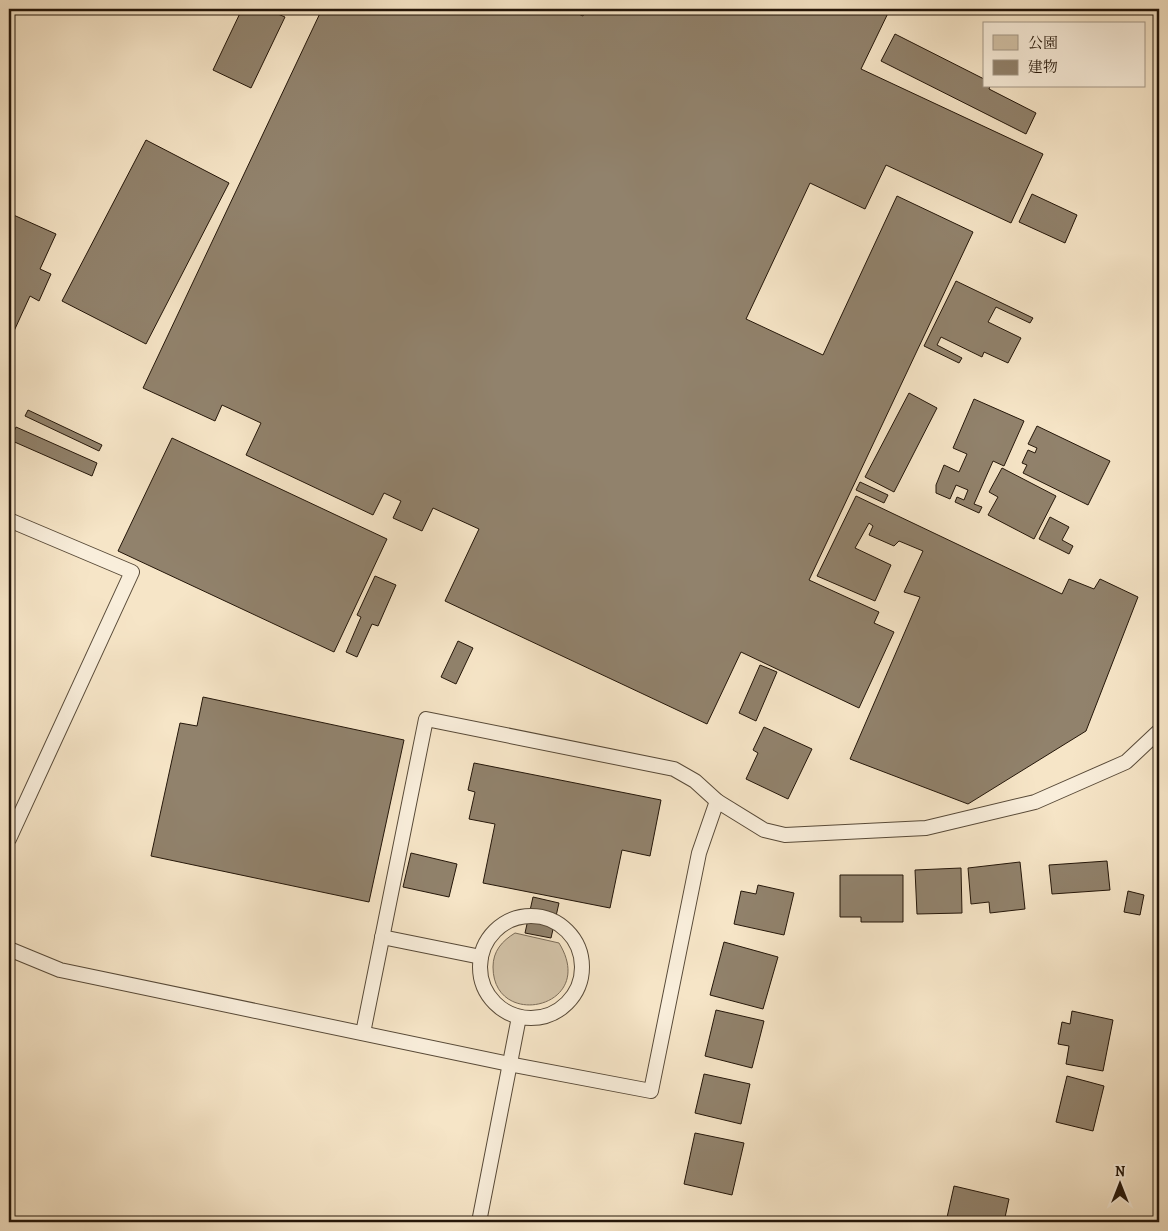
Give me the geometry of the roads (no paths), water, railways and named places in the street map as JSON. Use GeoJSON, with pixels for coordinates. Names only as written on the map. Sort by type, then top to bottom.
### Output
{"type":"FeatureCollection","features":[{"type":"Feature","properties":{"kind":"lane"},"geometry":{"type":"LineString","coordinates":[[9,520],[132,572],[9,840]]}},
{"type":"Feature","properties":{"kind":"lane"},"geometry":{"type":"LineString","coordinates":[[363,1033],[426,719],[674,769],[695,781],[717,801],[764,830],[785,835],[926,828],[1035,802],[1126,762],[1159,732]]}},
{"type":"Feature","properties":{"kind":"lane"},"geometry":{"type":"LineString","coordinates":[[9,949],[60,970],[509,1064],[651,1091],[700,847],[717,801]]}},
{"type":"Feature","properties":{"kind":"lane"},"geometry":{"type":"LineString","coordinates":[[536,916],[552,920],[566,930],[576,943],[582,959],[582,975],[576,991],[566,1004],[552,1013],[536,1018],[519,1017],[503,1010],[490,999],[482,984],[479,966],[481,958],[482,949],[491,935],[504,923],[520,917],[536,916]]}},
{"type":"Feature","properties":{"kind":"lane"},"geometry":{"type":"LineString","coordinates":[[382,937],[481,958]]}},
{"type":"Feature","properties":{"kind":"lane"},"geometry":{"type":"LineString","coordinates":[[478,1222],[519,1017]]}}]}
